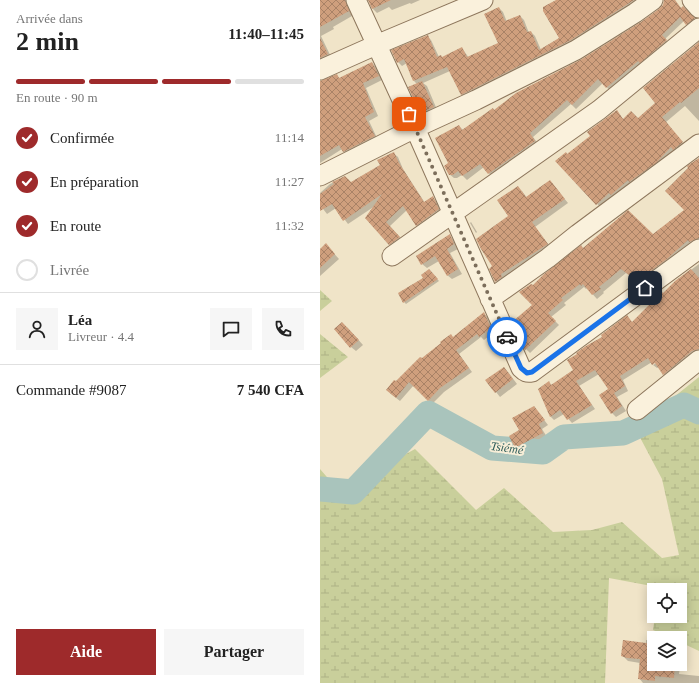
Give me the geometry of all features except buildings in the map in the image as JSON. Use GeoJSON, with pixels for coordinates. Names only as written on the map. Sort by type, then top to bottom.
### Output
{"type":"FeatureCollection","features":[{"type":"Feature","properties":{"kind":"street"},"geometry":{"type":"LineString","coordinates":[[356,0],[416,128],[521,368],[527,373],[532,372],[699,249]]}},
{"type":"Feature","properties":{"kind":"street"},"geometry":{"type":"LineString","coordinates":[[320,70],[484,0]]}},
{"type":"Feature","properties":{"kind":"street"},"geometry":{"type":"LineString","coordinates":[[320,176],[576,50],[653,0]]}},
{"type":"Feature","properties":{"kind":"street"},"geometry":{"type":"LineString","coordinates":[[692,0],[699,8]]}},
{"type":"Feature","properties":{"kind":"street"},"geometry":{"type":"LineString","coordinates":[[392,256],[549,147],[599,110],[699,28]]}},
{"type":"Feature","properties":{"kind":"street"},"geometry":{"type":"LineString","coordinates":[[490,299],[548,258],[699,144]]}},
{"type":"Feature","properties":{"kind":"street"},"geometry":{"type":"LineString","coordinates":[[637,410],[699,360]]}},
{"type":"Feature","properties":{"kind":"green space"},"geometry":{"type":"Polygon","coordinates":[[[320,290],[332,301],[320,311],[320,290]]]}},
{"type":"Feature","properties":{"kind":"green space"},"geometry":{"type":"Polygon","coordinates":[[[320,334],[348,357],[320,378],[320,334]]]}},
{"type":"Feature","properties":{"kind":"green space"},"geometry":{"type":"Polygon","coordinates":[[[699,377],[699,651],[687,645],[687,631],[653,630],[654,623],[687,623],[687,583],[647,583],[647,585],[609,578],[605,683],[320,683],[320,469],[339,491],[415,449],[476,510],[504,488],[553,532],[592,530],[622,522],[662,558],[679,555],[662,479],[635,428],[699,377]]]}},
{"type":"Feature","properties":{"kind":"waterway","name":"Tsiémé"},"geometry":{"type":"LineString","coordinates":[[320,489],[353,492],[428,413],[492,448],[543,452],[564,437],[623,433],[684,405],[699,412]]}},
{"type":"Feature","properties":{"kind":"way so far"},"geometry":{"type":"LineString","coordinates":[[409,114],[507,337]]}},
{"type":"Feature","properties":{"kind":"route"},"geometry":{"type":"LineString","coordinates":[[507,337],[523,371],[527,373],[532,372],[645,288]]}}]}
